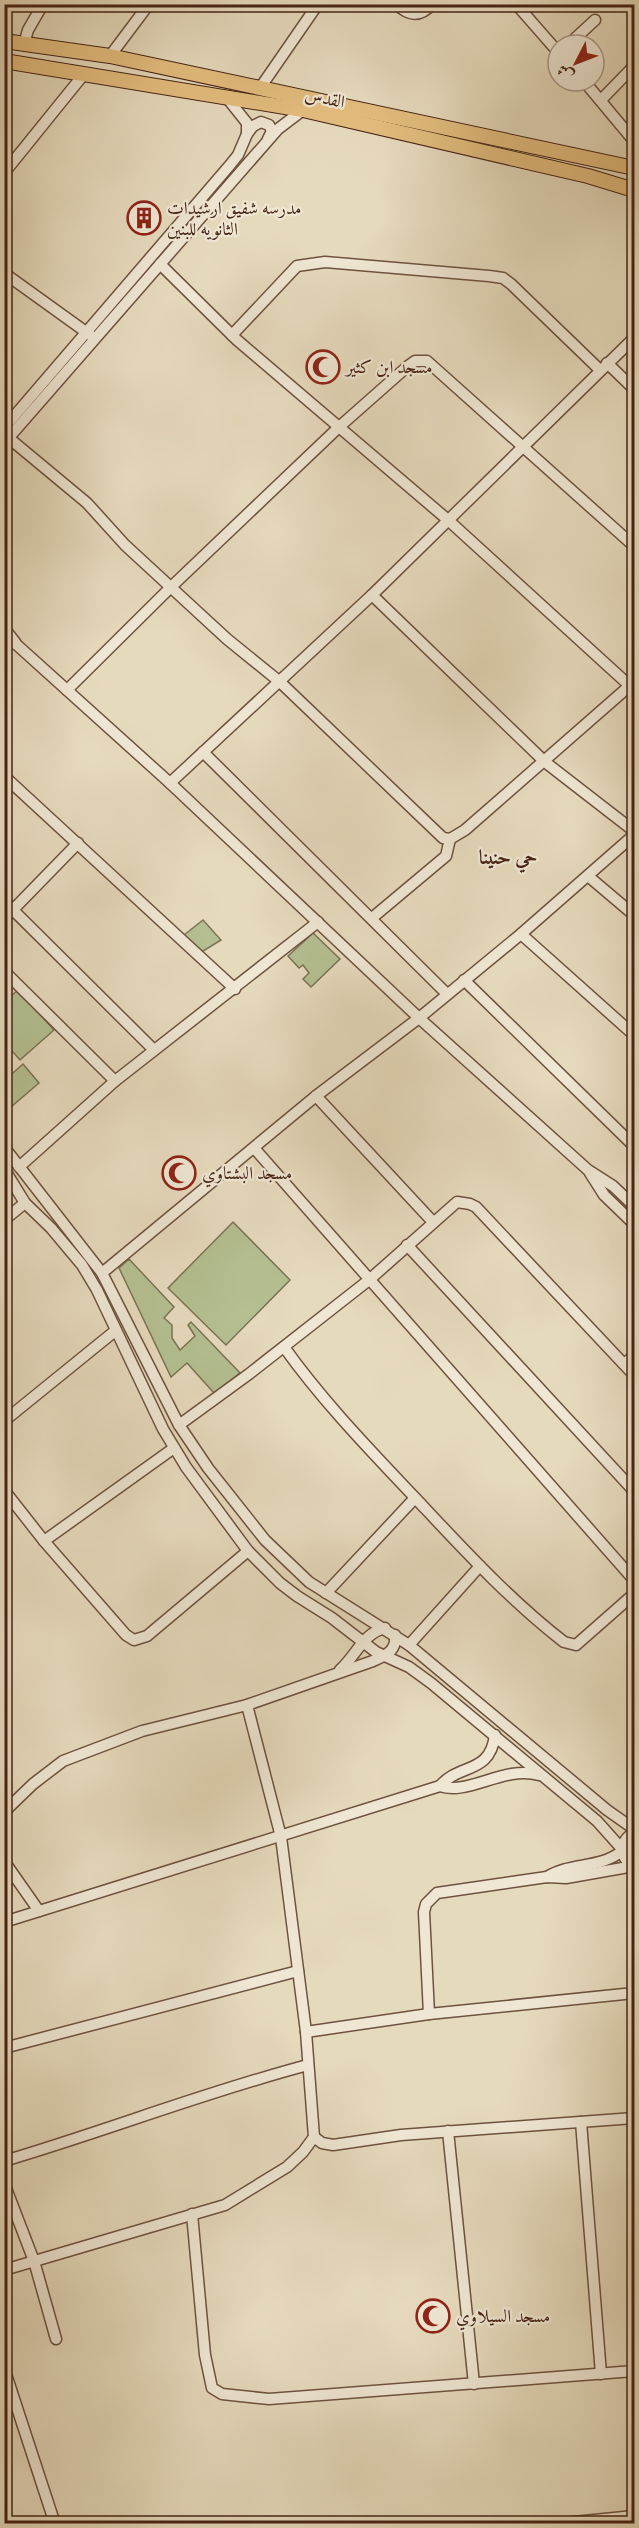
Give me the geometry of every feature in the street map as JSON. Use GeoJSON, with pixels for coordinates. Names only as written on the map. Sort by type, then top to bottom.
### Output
{"type":"FeatureCollection","features":[{"type":"Feature","properties":{"kind":"main road","name":"القدس"},"geometry":{"type":"LineString","coordinates":[[4,41],[110,56],[632,163]]}},
{"type":"Feature","properties":{"kind":"main road","name":"القدس"},"geometry":{"type":"LineString","coordinates":[[4,61],[303,110],[588,176],[634,190]]}},
{"type":"Feature","properties":{"kind":"street"},"geometry":{"type":"LineString","coordinates":[[24,44],[28,30],[43,4]]}},
{"type":"Feature","properties":{"kind":"street"},"geometry":{"type":"LineString","coordinates":[[110,56],[149,4]]}},
{"type":"Feature","properties":{"kind":"street"},"geometry":{"type":"LineString","coordinates":[[260,88],[318,4]]}},
{"type":"Feature","properties":{"kind":"street"},"geometry":{"type":"LineString","coordinates":[[396,4],[404,12],[416,15],[421,14],[432,4]]}},
{"type":"Feature","properties":{"kind":"street"},"geometry":{"type":"LineString","coordinates":[[516,4],[546,38]]}},
{"type":"Feature","properties":{"kind":"street"},"geometry":{"type":"LineString","coordinates":[[581,33],[595,20]]}},
{"type":"Feature","properties":{"kind":"street"},"geometry":{"type":"LineString","coordinates":[[602,100],[634,66]]}},
{"type":"Feature","properties":{"kind":"street"},"geometry":{"type":"LineString","coordinates":[[4,173],[84,74]]}},
{"type":"Feature","properties":{"kind":"street"},"geometry":{"type":"LineString","coordinates":[[595,93],[634,141]]}},
{"type":"Feature","properties":{"kind":"street"},"geometry":{"type":"LineString","coordinates":[[227,98],[246,123],[247,134]]}},
{"type":"Feature","properties":{"kind":"street"},"geometry":{"type":"LineString","coordinates":[[91,336],[160,264],[278,129],[303,110]]}},
{"type":"Feature","properties":{"kind":"street"},"geometry":{"type":"LineString","coordinates":[[160,264],[232,335],[448,520],[632,684],[545,762],[465,830],[450,839],[443,838],[436,833],[280,682],[227,639],[125,544],[87,503],[5,436],[91,336],[238,155],[253,126],[261,122],[270,125],[272,132],[266,142]]}},
{"type":"Feature","properties":{"kind":"street"},"geometry":{"type":"LineString","coordinates":[[232,335],[297,266],[325,262],[489,276],[503,278],[511,284],[604,367],[634,389]]}},
{"type":"Feature","properties":{"kind":"street"},"geometry":{"type":"LineString","coordinates":[[4,273],[91,336]]}},
{"type":"Feature","properties":{"kind":"street"},"geometry":{"type":"LineString","coordinates":[[170,783],[372,595],[634,338]]}},
{"type":"Feature","properties":{"kind":"street"},"geometry":{"type":"LineString","coordinates":[[67,690],[339,427],[408,366],[420,360],[427,361],[634,546]]}},
{"type":"Feature","properties":{"kind":"street"},"geometry":{"type":"LineString","coordinates":[[102,1273],[316,1096],[418,1018],[521,934],[634,833],[545,762],[372,595]]}},
{"type":"Feature","properties":{"kind":"street"},"geometry":{"type":"LineString","coordinates":[[4,628],[12,636],[8,642],[67,690],[170,783],[418,1018],[588,1170],[614,1186],[634,1206]]}},
{"type":"Feature","properties":{"kind":"street"},"geometry":{"type":"LineString","coordinates":[[203,752],[447,994]]}},
{"type":"Feature","properties":{"kind":"street"},"geometry":{"type":"LineString","coordinates":[[4,776],[235,989]]}},
{"type":"Feature","properties":{"kind":"street"},"geometry":{"type":"LineString","coordinates":[[372,918],[446,856],[450,839]]}},
{"type":"Feature","properties":{"kind":"street"},"geometry":{"type":"LineString","coordinates":[[4,919],[78,843]]}},
{"type":"Feature","properties":{"kind":"street"},"geometry":{"type":"LineString","coordinates":[[588,876],[634,915]]}},
{"type":"Feature","properties":{"kind":"street"},"geometry":{"type":"LineString","coordinates":[[4,901],[154,1050]]}},
{"type":"Feature","properties":{"kind":"street"},"geometry":{"type":"LineString","coordinates":[[19,1167],[115,1081],[318,922]]}},
{"type":"Feature","properties":{"kind":"street"},"geometry":{"type":"LineString","coordinates":[[521,934],[633,1030]]}},
{"type":"Feature","properties":{"kind":"street"},"geometry":{"type":"LineString","coordinates":[[4,971],[115,1081]]}},
{"type":"Feature","properties":{"kind":"street"},"geometry":{"type":"LineString","coordinates":[[464,980],[634,1146]]}},
{"type":"Feature","properties":{"kind":"street"},"geometry":{"type":"LineString","coordinates":[[316,1096],[433,1222]]}},
{"type":"Feature","properties":{"kind":"street"},"geometry":{"type":"LineString","coordinates":[[4,1148],[102,1273],[121,1306],[156,1384],[179,1425],[208,1468],[265,1540],[293,1569],[326,1593],[410,1645],[634,1831],[627,1837],[622,1850],[603,1862],[559,1871],[547,1877]]}},
{"type":"Feature","properties":{"kind":"street"},"geometry":{"type":"LineString","coordinates":[[254,1148],[634,1580]]}},
{"type":"Feature","properties":{"kind":"street"},"geometry":{"type":"LineString","coordinates":[[4,1169],[25,1203],[51,1228],[82,1266],[97,1290],[152,1410],[174,1449],[248,1551],[280,1583],[384,1656],[420,1675],[495,1735],[606,1830],[622,1850],[624,1857],[634,1866]]}},
{"type":"Feature","properties":{"kind":"street"},"geometry":{"type":"LineString","coordinates":[[588,1170],[604,1195],[634,1224]]}},
{"type":"Feature","properties":{"kind":"street"},"geometry":{"type":"LineString","coordinates":[[25,1203],[24,1191],[39,1192]]}},
{"type":"Feature","properties":{"kind":"street"},"geometry":{"type":"LineString","coordinates":[[4,1220],[25,1203],[40,1204],[39,1192]]}},
{"type":"Feature","properties":{"kind":"street"},"geometry":{"type":"LineString","coordinates":[[179,1425],[369,1280],[457,1202],[476,1207],[634,1375]]}},
{"type":"Feature","properties":{"kind":"street"},"geometry":{"type":"LineString","coordinates":[[407,1245],[634,1491]]}},
{"type":"Feature","properties":{"kind":"street"},"geometry":{"type":"LineString","coordinates":[[4,1421],[115,1331]]}},
{"type":"Feature","properties":{"kind":"street"},"geometry":{"type":"LineString","coordinates":[[284,1347],[309,1383],[415,1498],[480,1566],[564,1642],[576,1645],[634,1594]]}},
{"type":"Feature","properties":{"kind":"street"},"geometry":{"type":"LineString","coordinates":[[624,1364],[634,1356]]}},
{"type":"Feature","properties":{"kind":"street"},"geometry":{"type":"LineString","coordinates":[[44,1541],[174,1449]]}},
{"type":"Feature","properties":{"kind":"street"},"geometry":{"type":"LineString","coordinates":[[4,1490],[44,1541],[126,1635],[134,1640],[147,1636],[248,1551]]}},
{"type":"Feature","properties":{"kind":"street"},"geometry":{"type":"LineString","coordinates":[[326,1593],[415,1498]]}},
{"type":"Feature","properties":{"kind":"street"},"geometry":{"type":"LineString","coordinates":[[410,1645],[480,1566]]}},
{"type":"Feature","properties":{"kind":"street"},"geometry":{"type":"LineString","coordinates":[[338,1672],[352,1659],[372,1633],[385,1628]]}},
{"type":"Feature","properties":{"kind":"street"},"geometry":{"type":"LineString","coordinates":[[4,1812],[33,1784],[63,1761],[142,1731],[247,1705],[384,1656],[394,1648],[395,1635]]}},
{"type":"Feature","properties":{"kind":"street"},"geometry":{"type":"LineString","coordinates":[[4,2270],[225,2205],[286,2167],[303,2152],[314,2137],[306,2032],[280,1837],[247,1705]]}},
{"type":"Feature","properties":{"kind":"street"},"geometry":{"type":"LineString","coordinates":[[440,1786],[449,1777],[481,1764],[491,1751],[495,1735]]}},
{"type":"Feature","properties":{"kind":"street"},"geometry":{"type":"LineString","coordinates":[[4,1922],[440,1786],[452,1788],[520,1772],[540,1775]]}},
{"type":"Feature","properties":{"kind":"street"},"geometry":{"type":"LineString","coordinates":[[4,1861],[39,1911]]}},
{"type":"Feature","properties":{"kind":"street"},"geometry":{"type":"LineString","coordinates":[[429,2014],[423,1919],[426,1904],[430,1898],[444,1890],[547,1877],[566,1878],[634,1866]]}},
{"type":"Feature","properties":{"kind":"street"},"geometry":{"type":"LineString","coordinates":[[4,2048],[298,1971]]}},
{"type":"Feature","properties":{"kind":"street"},"geometry":{"type":"LineString","coordinates":[[306,2032],[429,2014],[634,1993]]}},
{"type":"Feature","properties":{"kind":"street"},"geometry":{"type":"LineString","coordinates":[[4,2161],[79,2139],[249,2080],[308,2065]]}},
{"type":"Feature","properties":{"kind":"street"},"geometry":{"type":"LineString","coordinates":[[314,2137],[322,2143],[333,2145],[401,2134],[634,2118]]}},
{"type":"Feature","properties":{"kind":"street"},"geometry":{"type":"LineString","coordinates":[[581,2122],[601,2374]]}},
{"type":"Feature","properties":{"kind":"street"},"geometry":{"type":"LineString","coordinates":[[448,2131],[474,2384]]}},
{"type":"Feature","properties":{"kind":"street"},"geometry":{"type":"LineString","coordinates":[[4,2183],[34,2261],[56,2339]]}},
{"type":"Feature","properties":{"kind":"street"},"geometry":{"type":"LineString","coordinates":[[192,2214],[205,2355],[212,2388],[222,2394],[269,2399],[634,2371]]}},
{"type":"Feature","properties":{"kind":"street"},"geometry":{"type":"LineString","coordinates":[[4,2368],[9,2394],[55,2523]]}},
{"type":"Feature","properties":{"kind":"street"},"geometry":{"type":"LineString","coordinates":[[554,2523],[634,2516]]}},
{"type":"Feature","properties":{"kind":"green space"},"geometry":{"type":"Polygon","coordinates":[[[203,920],[221,940],[200,953],[184,935],[203,920]]]}},
{"type":"Feature","properties":{"kind":"green space"},"geometry":{"type":"Polygon","coordinates":[[[313,933],[340,959],[311,987],[303,979],[309,973],[303,965],[299,968],[288,956],[313,933]]]}},
{"type":"Feature","properties":{"kind":"green space"},"geometry":{"type":"Polygon","coordinates":[[[18,990],[54,1030],[20,1060],[5,1043],[4,1002],[18,990]]]}},
{"type":"Feature","properties":{"kind":"green space"},"geometry":{"type":"Polygon","coordinates":[[[23,1064],[39,1083],[5,1112],[5,1080],[23,1064]]]}},
{"type":"Feature","properties":{"kind":"green space"},"geometry":{"type":"Polygon","coordinates":[[[233,1222],[290,1280],[226,1345],[168,1288],[233,1222]]]}},
{"type":"Feature","properties":{"kind":"green space"},"geometry":{"type":"Polygon","coordinates":[[[129,1259],[174,1307],[164,1318],[172,1325],[172,1338],[180,1350],[195,1336],[188,1325],[191,1322],[240,1373],[214,1393],[187,1363],[171,1377],[119,1268],[129,1259]]]}},
{"type":"Feature","properties":{"kind":"place","name":"مدرسه شفيق ارشيدات الثانويه للبنين"},"geometry":{"type":"Point","coordinates":[144,218]}},
{"type":"Feature","properties":{"kind":"place","name":"مسجد ابن كثير"},"geometry":{"type":"Point","coordinates":[323,367]}},
{"type":"Feature","properties":{"kind":"place","name":"مسجد البشتاوي"},"geometry":{"type":"Point","coordinates":[179,1173]}},
{"type":"Feature","properties":{"kind":"place","name":"مسجد السيلاوي"},"geometry":{"type":"Point","coordinates":[433,2316]}},
{"type":"Feature","properties":{"kind":"district","name":"حي حنينا"},"geometry":{"type":"Point","coordinates":[508,857]}}]}
